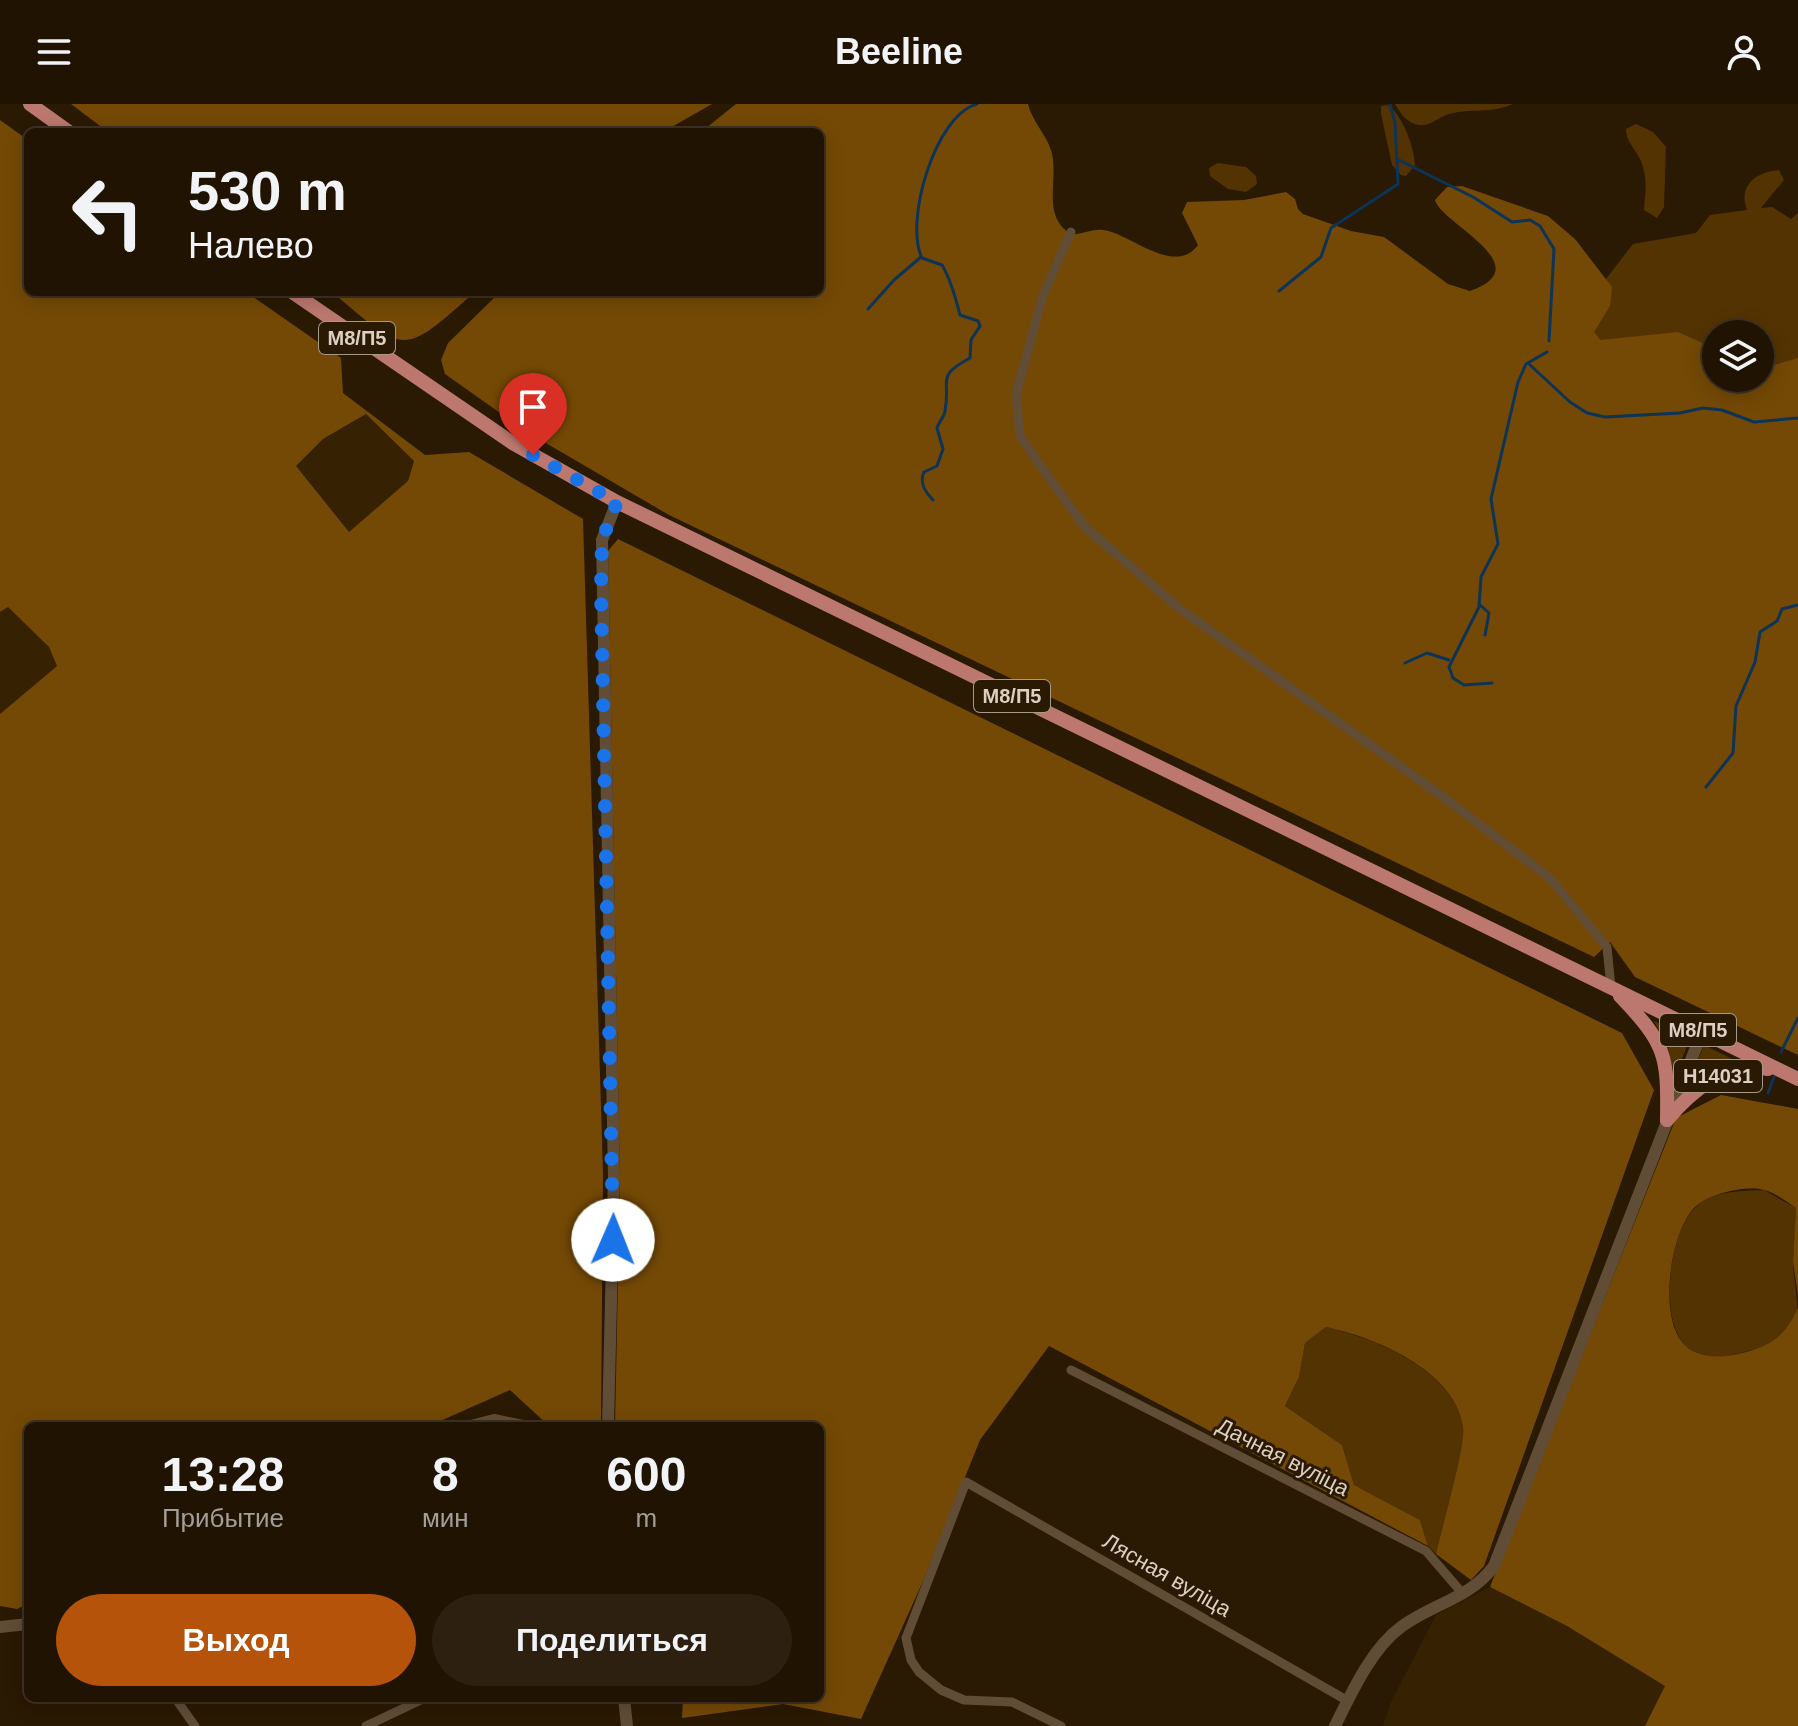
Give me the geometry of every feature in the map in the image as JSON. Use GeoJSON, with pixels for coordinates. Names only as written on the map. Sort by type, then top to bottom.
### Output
{"type":"FeatureCollection","features":[{"type":"Feature","properties":{"kind":"main road"},"geometry":{"type":"LineString","coordinates":[[30,104],[63,128]]}},
{"type":"Feature","properties":{"kind":"main road","name":"М8/П5"},"geometry":{"type":"LineString","coordinates":[[298,296],[514,444],[617,502],[1791,1076]]}},
{"type":"Feature","properties":{"kind":"main road","name":"Н14031"},"geometry":{"type":"LineString","coordinates":[[1611,988],[1648,1026],[1663,1052],[1668,1067],[1667,1120]]}},
{"type":"Feature","properties":{"kind":"main road","name":"Н14031"},"geometry":{"type":"LineString","coordinates":[[1667,1120],[1696,1088],[1717,1077],[1757,1067],[1791,1076]]}},
{"type":"Feature","properties":{"kind":"street"},"geometry":{"type":"LineString","coordinates":[[1071,232],[1043,295],[1016,394],[1020,436],[1062,497],[1085,527],[1179,608],[1446,799],[1550,878],[1607,947],[1611,988]]}},
{"type":"Feature","properties":{"kind":"street"},"geometry":{"type":"LineString","coordinates":[[608,1422],[614,1177],[602,540],[617,502]]}},
{"type":"Feature","properties":{"kind":"street","name":"Н14031"},"geometry":{"type":"LineString","coordinates":[[1335,1726],[1382,1647],[1397,1629],[1463,1594],[1488,1574],[1501,1552],[1702,1032]]}},
{"type":"Feature","properties":{"kind":"street","name":"Дачная вуліца"},"geometry":{"type":"LineString","coordinates":[[1071,1370],[1426,1551],[1463,1594]]}},
{"type":"Feature","properties":{"kind":"street","name":"Лясная вуліца"},"geometry":{"type":"LineString","coordinates":[[1061,1726],[1012,1702],[964,1700],[941,1690],[919,1672],[911,1660],[906,1638],[966,1482],[1348,1701]]}},
{"type":"Feature","properties":{"kind":"street"},"geometry":{"type":"LineString","coordinates":[[0,1627],[24,1624]]}},
{"type":"Feature","properties":{"kind":"street"},"geometry":{"type":"LineString","coordinates":[[178,1702],[195,1726]]}},
{"type":"Feature","properties":{"kind":"street"},"geometry":{"type":"LineString","coordinates":[[366,1726],[417,1702]]}},
{"type":"Feature","properties":{"kind":"street"},"geometry":{"type":"LineString","coordinates":[[624,1702],[627,1726]]}},
{"type":"Feature","properties":{"kind":"shaded area"},"geometry":{"type":"Polygon","coordinates":[[[71,104],[712,104],[670,128],[103,128],[71,104]]]}},
{"type":"Feature","properties":{"kind":"shaded area"},"geometry":{"type":"Polygon","coordinates":[[[736,104],[1028,104],[1051,150],[1056,217],[1071,234],[1103,230],[1152,251],[1177,257],[1188,254],[1198,245],[1182,213],[1187,202],[1244,200],[1286,192],[1295,199],[1303,214],[1351,231],[1384,237],[1448,284],[1470,291],[1489,281],[1496,269],[1492,257],[1435,200],[1447,187],[1462,186],[1548,216],[1575,239],[1612,287],[1610,306],[1594,332],[1600,340],[1678,332],[1702,343],[1702,392],[1774,392],[1774,365],[1798,358],[1798,1055],[1635,977],[1610,942],[1594,957],[669,515],[527,432],[445,374],[441,360],[448,343],[496,296],[824,296],[824,128],[706,128],[736,104]]]}},
{"type":"Feature","properties":{"kind":"shaded area"},"geometry":{"type":"Polygon","coordinates":[[[1395,104],[1513,104],[1497,109],[1449,114],[1423,125],[1407,120],[1395,104]]]}},
{"type":"Feature","properties":{"kind":"shaded area"},"geometry":{"type":"Polygon","coordinates":[[[1388,105],[1403,124],[1412,150],[1415,165],[1406,176],[1392,165],[1381,114],[1381,106],[1388,105]]]}},
{"type":"Feature","properties":{"kind":"shaded area"},"geometry":{"type":"Polygon","coordinates":[[[0,120],[24,137],[24,296],[252,296],[341,358],[343,393],[425,455],[469,452],[583,519],[603,1173],[601,1422],[545,1422],[510,1390],[438,1422],[24,1422],[24,1606],[17,1609],[0,1606],[0,714],[57,666],[49,647],[8,607],[0,612],[0,120]],[[366,414],[323,439],[296,466],[349,532],[408,481],[414,461],[366,414]]]}},
{"type":"Feature","properties":{"kind":"shaded area"},"geometry":{"type":"Polygon","coordinates":[[[1636,124],[1653,132],[1666,147],[1664,207],[1657,218],[1644,210],[1644,170],[1627,134],[1626,129],[1636,124]]]}},
{"type":"Feature","properties":{"kind":"shaded area"},"geometry":{"type":"Polygon","coordinates":[[[1218,163],[1246,167],[1256,176],[1257,184],[1246,192],[1228,189],[1210,176],[1209,168],[1218,163]]]}},
{"type":"Feature","properties":{"kind":"shaded area"},"geometry":{"type":"Polygon","coordinates":[[[1779,170],[1784,180],[1761,208],[1772,207],[1791,219],[1798,213],[1798,483],[1722,504],[1574,320],[1633,244],[1696,233],[1710,215],[1747,210],[1747,187],[1763,174],[1779,170]]]}},
{"type":"Feature","properties":{"kind":"shaded area"},"geometry":{"type":"Polygon","coordinates":[[[337,296],[470,296],[417,337],[404,340],[376,328],[337,296]]]}},
{"type":"Feature","properties":{"kind":"shaded area"},"geometry":{"type":"Polygon","coordinates":[[[366,414],[414,461],[408,481],[349,533],[296,466],[323,439],[366,414]]]}},
{"type":"Feature","properties":{"kind":"shaded area"},"geometry":{"type":"Polygon","coordinates":[[[618,539],[1622,1033],[1654,1090],[1484,1566],[1471,1580],[1436,1554],[1457,1469],[1463,1427],[1457,1407],[1445,1389],[1410,1359],[1367,1339],[1326,1327],[1305,1343],[1299,1377],[1285,1406],[1342,1445],[1354,1485],[1420,1520],[1428,1546],[1049,1346],[980,1440],[924,1579],[861,1719],[783,1704],[682,1718],[683,1702],[824,1702],[824,1422],[615,1422],[620,1183],[608,551],[618,539]]]}},
{"type":"Feature","properties":{"kind":"shaded area"},"geometry":{"type":"Polygon","coordinates":[[[7,606],[49,647],[57,666],[0,714],[0,612],[7,606]]]}},
{"type":"Feature","properties":{"kind":"shaded area"},"geometry":{"type":"Polygon","coordinates":[[[1654,1021],[1690,1038],[1675,1077],[1668,1048],[1654,1021]]]}},
{"type":"Feature","properties":{"kind":"shaded area"},"geometry":{"type":"Polygon","coordinates":[[[1704,1045],[1740,1063],[1717,1070],[1687,1089],[1704,1045]]]}},
{"type":"Feature","properties":{"kind":"shaded area"},"geometry":{"type":"Polygon","coordinates":[[[1721,1095],[1798,1109],[1798,1295],[1793,1262],[1796,1208],[1768,1191],[1737,1190],[1700,1203],[1686,1220],[1670,1274],[1671,1313],[1675,1329],[1687,1348],[1708,1356],[1723,1356],[1768,1344],[1782,1334],[1798,1308],[1798,1726],[1645,1726],[1665,1686],[1567,1626],[1490,1587],[1676,1118],[1721,1095]]]}},
{"type":"Feature","properties":{"kind":"shaded area"},"geometry":{"type":"Polygon","coordinates":[[[1764,1190],[1796,1208],[1793,1262],[1797,1311],[1794,1319],[1784,1332],[1764,1346],[1724,1356],[1700,1355],[1685,1346],[1676,1330],[1671,1309],[1672,1263],[1685,1221],[1695,1208],[1710,1198],[1764,1190]]]}},
{"type":"Feature","properties":{"kind":"shaded area"},"geometry":{"type":"Polygon","coordinates":[[[1326,1327],[1367,1339],[1410,1360],[1445,1389],[1457,1407],[1463,1436],[1436,1554],[1428,1546],[1420,1520],[1354,1485],[1342,1445],[1285,1406],[1299,1377],[1305,1343],[1326,1327]]]}},
{"type":"Feature","properties":{"kind":"shaded area"},"geometry":{"type":"Polygon","coordinates":[[[1490,1587],[1567,1626],[1666,1686],[1645,1726],[1383,1726],[1390,1704],[1436,1615],[1490,1587]]]}},
{"type":"Feature","properties":{"kind":"waterway"},"geometry":{"type":"LineString","coordinates":[[933,500],[925,491],[922,480],[924,472],[937,466],[943,449],[937,428],[944,416],[948,374],[970,358],[971,340],[980,326],[978,321],[960,315],[942,265],[922,258],[917,241],[917,220],[920,196],[936,148],[962,112],[977,104]]}},
{"type":"Feature","properties":{"kind":"waterway"},"geometry":{"type":"LineString","coordinates":[[1279,291],[1321,257],[1331,228],[1398,184],[1395,123],[1390,104]]}},
{"type":"Feature","properties":{"kind":"waterway"},"geometry":{"type":"LineString","coordinates":[[1397,159],[1473,197],[1512,222],[1530,220],[1540,226],[1554,249],[1549,341]]}},
{"type":"Feature","properties":{"kind":"waterway"},"geometry":{"type":"LineString","coordinates":[[868,309],[894,280],[921,257]]}},
{"type":"Feature","properties":{"kind":"waterway"},"geometry":{"type":"LineString","coordinates":[[1492,683],[1464,685],[1453,678],[1449,667],[1479,607],[1481,577],[1498,544],[1491,499],[1518,382],[1526,364],[1547,352]]}},
{"type":"Feature","properties":{"kind":"waterway"},"geometry":{"type":"LineString","coordinates":[[1529,364],[1570,402],[1587,413],[1605,417],[1680,413],[1703,408],[1722,410],[1754,422],[1798,418]]}},
{"type":"Feature","properties":{"kind":"waterway"},"geometry":{"type":"LineString","coordinates":[[1479,604],[1489,613],[1485,635]]}},
{"type":"Feature","properties":{"kind":"waterway"},"geometry":{"type":"LineString","coordinates":[[1706,787],[1733,753],[1736,706],[1755,662],[1760,632],[1777,621],[1782,609],[1798,605]]}},
{"type":"Feature","properties":{"kind":"waterway"},"geometry":{"type":"LineString","coordinates":[[1405,663],[1427,653],[1449,660]]}},
{"type":"Feature","properties":{"kind":"waterway"},"geometry":{"type":"LineString","coordinates":[[1781,1052],[1798,1018]]}},
{"type":"Feature","properties":{"kind":"waterway"},"geometry":{"type":"LineString","coordinates":[[1768,1093],[1774,1077]]}},
{"type":"Feature","properties":{"kind":"route"},"geometry":{"type":"LineString","coordinates":[[533,455],[617,502],[602,540],[601,588],[613,1240]]}}]}
